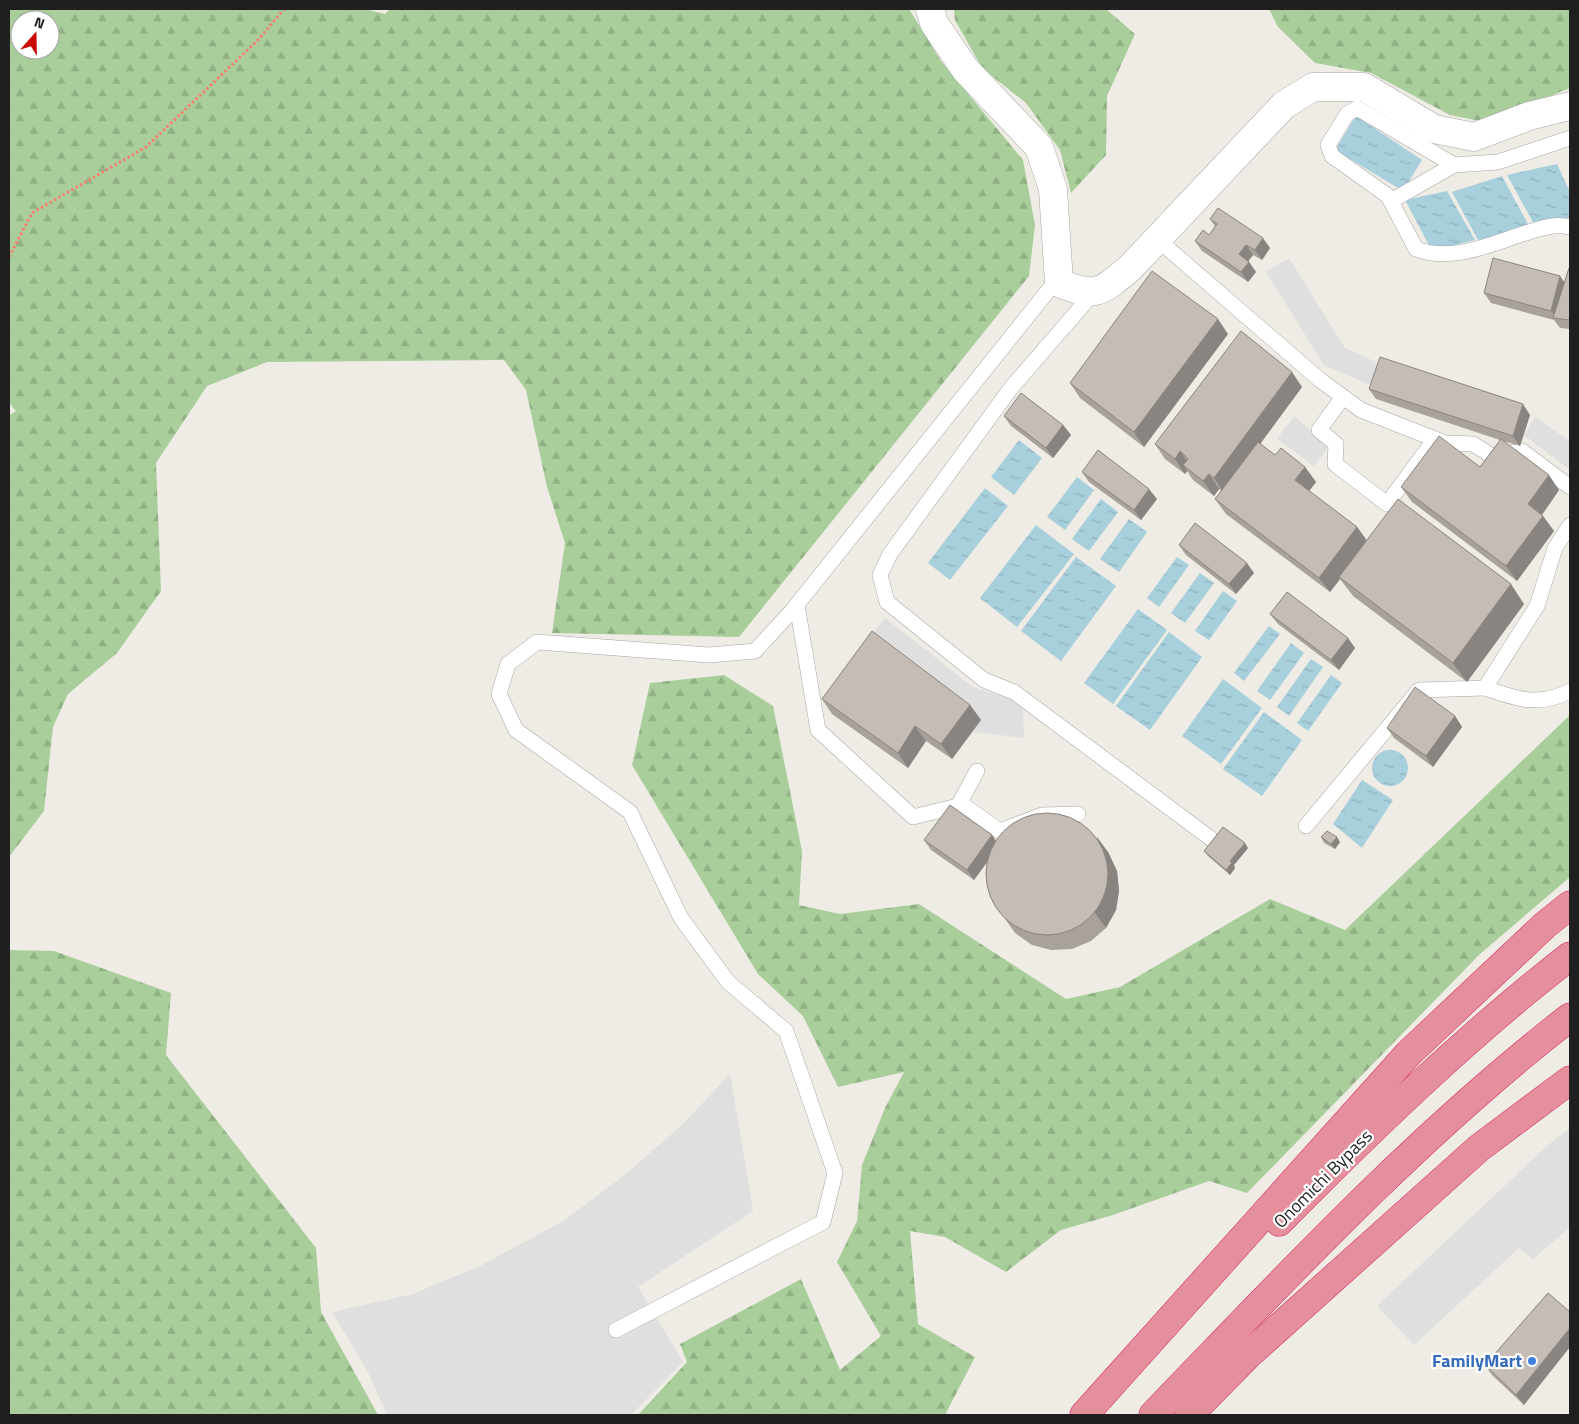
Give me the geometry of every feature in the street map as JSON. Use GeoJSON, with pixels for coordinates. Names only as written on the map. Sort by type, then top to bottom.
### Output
{"type":"FeatureCollection","features":[{"type":"Feature","properties":{"kind":"highway"},"geometry":{"type":"LineString","coordinates":[[1084,1415],[1409,1052],[1544,925],[1570,905]]}},
{"type":"Feature","properties":{"kind":"highway","name":"Onomichi Bypass"},"geometry":{"type":"LineString","coordinates":[[1089,1415],[1317,1184],[1427,1078],[1516,998],[1570,956]]}},
{"type":"Feature","properties":{"kind":"highway"},"geometry":{"type":"LineString","coordinates":[[1153,1415],[1352,1211],[1448,1121],[1534,1045],[1570,1017]]}},
{"type":"Feature","properties":{"kind":"highway"},"geometry":{"type":"LineString","coordinates":[[1189,1415],[1248,1355],[1479,1148],[1570,1080]]}},
{"type":"Feature","properties":{"kind":"street"},"geometry":{"type":"LineString","coordinates":[[930,9],[934,23],[965,69],[1039,147],[1053,189],[1059,283],[1083,293],[1106,289],[1130,268],[1284,105],[1314,87],[1364,87],[1434,129],[1474,137],[1529,116],[1570,106]]}},
{"type":"Feature","properties":{"kind":"lane"},"geometry":{"type":"LineString","coordinates":[[1454,165],[1357,108],[1347,114],[1328,145],[1332,156],[1388,196],[1416,249],[1431,255],[1465,252],[1543,228],[1564,226],[1570,228]]}},
{"type":"Feature","properties":{"kind":"lane"},"geometry":{"type":"LineString","coordinates":[[1391,201],[1454,165],[1498,162],[1570,138]]}},
{"type":"Feature","properties":{"kind":"lane"},"geometry":{"type":"LineString","coordinates":[[1157,239],[1320,380],[1361,410],[1445,443],[1473,444],[1492,456],[1522,451],[1570,487]]}},
{"type":"Feature","properties":{"kind":"lane"},"geometry":{"type":"LineString","coordinates":[[616,1330],[823,1222],[835,1173],[786,1030],[728,982],[682,918],[630,812],[516,730],[499,694],[508,664],[538,642],[709,655],[755,651],[797,605],[1051,287],[1059,283]]}},
{"type":"Feature","properties":{"kind":"lane"},"geometry":{"type":"LineString","coordinates":[[1095,290],[1012,388],[890,554],[880,575],[887,602],[984,680],[1014,692],[1210,838]]}},
{"type":"Feature","properties":{"kind":"lane"},"geometry":{"type":"LineString","coordinates":[[1343,397],[1319,430],[1336,444],[1335,464],[1386,504],[1435,439]]}},
{"type":"Feature","properties":{"kind":"lane"},"geometry":{"type":"LineString","coordinates":[[1485,688],[1537,606],[1555,548],[1570,525]]}},
{"type":"Feature","properties":{"kind":"lane"},"geometry":{"type":"LineString","coordinates":[[797,605],[818,730],[913,817],[958,806],[977,771]]}},
{"type":"Feature","properties":{"kind":"lane"},"geometry":{"type":"LineString","coordinates":[[1306,826],[1419,690],[1485,688],[1520,700],[1557,698],[1570,691]]}},
{"type":"Feature","properties":{"kind":"lane"},"geometry":{"type":"LineString","coordinates":[[960,803],[1000,831],[1042,815],[1078,814]]}},
{"type":"Feature","properties":{"kind":"path"},"geometry":{"type":"LineString","coordinates":[[9,257],[32,213],[146,147],[259,40],[284,9]]}},
{"type":"Feature","properties":{"kind":"green space"},"geometry":{"type":"Polygon","coordinates":[[[9,9],[364,9],[385,14],[390,9],[909,9],[941,61],[1023,160],[1035,225],[1029,276],[739,637],[552,633],[565,543],[547,487],[526,390],[504,360],[267,362],[207,386],[156,463],[161,591],[117,653],[68,694],[53,727],[44,811],[9,857],[9,415],[16,411],[9,403],[9,9]]]}},
{"type":"Feature","properties":{"kind":"green space"},"geometry":{"type":"Polygon","coordinates":[[[954,9],[1106,9],[1135,34],[1107,96],[1106,155],[1071,193],[1060,150],[1026,103],[982,68],[955,20],[954,9]]]}},
{"type":"Feature","properties":{"kind":"green space"},"geometry":{"type":"Polygon","coordinates":[[[1269,9],[1570,9],[1570,88],[1485,122],[1450,115],[1371,73],[1315,63],[1278,27],[1269,9]]]}},
{"type":"Feature","properties":{"kind":"green space"},"geometry":{"type":"Polygon","coordinates":[[[724,675],[773,706],[802,851],[799,905],[840,914],[919,904],[1066,999],[1120,987],[1270,899],[1345,930],[1570,715],[1570,877],[1480,954],[1247,1193],[1209,1181],[1113,1215],[1061,1230],[1006,1272],[945,1237],[910,1231],[918,1324],[975,1357],[945,1415],[638,1415],[687,1362],[680,1344],[801,1279],[840,1370],[881,1336],[837,1262],[857,1221],[862,1165],[885,1108],[904,1072],[838,1087],[803,1016],[758,974],[632,765],[650,683],[724,675]]]}},
{"type":"Feature","properties":{"kind":"green space"},"geometry":{"type":"Polygon","coordinates":[[[9,950],[54,951],[171,993],[166,1055],[316,1248],[321,1312],[378,1415],[9,1415],[9,950]]]}},
{"type":"Feature","properties":{"kind":"shaded area"},"geometry":{"type":"Polygon","coordinates":[[[1289,258],[1345,348],[1387,367],[1379,389],[1324,365],[1266,272],[1289,258]]]}},
{"type":"Feature","properties":{"kind":"shaded area"},"geometry":{"type":"Polygon","coordinates":[[[1294,416],[1329,446],[1314,466],[1277,439],[1294,416]]]}},
{"type":"Feature","properties":{"kind":"shaded area"},"geometry":{"type":"Polygon","coordinates":[[[1535,417],[1570,441],[1570,470],[1524,435],[1535,417]]]}},
{"type":"Feature","properties":{"kind":"shaded area"},"geometry":{"type":"Polygon","coordinates":[[[885,618],[973,687],[1023,703],[1024,738],[973,732],[981,720],[870,637],[885,618]]]}},
{"type":"Feature","properties":{"kind":"shaded area"},"geometry":{"type":"Polygon","coordinates":[[[730,1074],[753,1211],[638,1287],[683,1362],[631,1415],[387,1415],[368,1372],[332,1312],[413,1294],[482,1265],[565,1220],[622,1177],[681,1126],[730,1074]]]}},
{"type":"Feature","properties":{"kind":"shaded area"},"geometry":{"type":"Polygon","coordinates":[[[1570,1128],[1570,1227],[1533,1259],[1519,1248],[1414,1345],[1377,1306],[1548,1145],[1570,1128]]]}},
{"type":"Feature","properties":{"kind":"water"},"geometry":{"type":"Polygon","coordinates":[[[1356,116],[1422,160],[1403,191],[1335,150],[1356,116]]]}},
{"type":"Feature","properties":{"kind":"water"},"geometry":{"type":"Polygon","coordinates":[[[1557,164],[1570,192],[1570,218],[1534,224],[1507,175],[1557,164]]]}},
{"type":"Feature","properties":{"kind":"water"},"geometry":{"type":"Polygon","coordinates":[[[1502,176],[1530,228],[1478,240],[1452,192],[1502,176]]]}},
{"type":"Feature","properties":{"kind":"water"},"geometry":{"type":"Polygon","coordinates":[[[1447,191],[1475,240],[1432,251],[1405,200],[1447,191]]]}},
{"type":"Feature","properties":{"kind":"water"},"geometry":{"type":"Polygon","coordinates":[[[1019,440],[1042,458],[1014,495],[991,477],[1019,440]]]}},
{"type":"Feature","properties":{"kind":"water"},"geometry":{"type":"Polygon","coordinates":[[[1077,477],[1094,490],[1065,530],[1047,517],[1077,477]]]}},
{"type":"Feature","properties":{"kind":"water"},"geometry":{"type":"Polygon","coordinates":[[[985,488],[1008,506],[950,580],[928,563],[985,488]]]}},
{"type":"Feature","properties":{"kind":"water"},"geometry":{"type":"Polygon","coordinates":[[[1101,499],[1118,512],[1089,551],[1072,539],[1101,499]]]}},
{"type":"Feature","properties":{"kind":"water"},"geometry":{"type":"Polygon","coordinates":[[[1129,519],[1147,532],[1119,572],[1100,559],[1129,519]]]}},
{"type":"Feature","properties":{"kind":"water"},"geometry":{"type":"Polygon","coordinates":[[[1036,525],[1074,554],[1017,627],[980,598],[1036,525]]]}},
{"type":"Feature","properties":{"kind":"water"},"geometry":{"type":"Polygon","coordinates":[[[1076,557],[1116,586],[1061,661],[1021,631],[1076,557]]]}},
{"type":"Feature","properties":{"kind":"water"},"geometry":{"type":"Polygon","coordinates":[[[1177,557],[1189,565],[1159,607],[1147,598],[1177,557]]]}},
{"type":"Feature","properties":{"kind":"water"},"geometry":{"type":"Polygon","coordinates":[[[1200,573],[1214,583],[1185,623],[1171,613],[1200,573]]]}},
{"type":"Feature","properties":{"kind":"water"},"geometry":{"type":"Polygon","coordinates":[[[1223,591],[1237,601],[1209,640],[1195,631],[1223,591]]]}},
{"type":"Feature","properties":{"kind":"water"},"geometry":{"type":"Polygon","coordinates":[[[1138,609],[1167,630],[1113,704],[1084,683],[1138,609]]]}},
{"type":"Feature","properties":{"kind":"water"},"geometry":{"type":"Polygon","coordinates":[[[1269,626],[1280,634],[1244,681],[1234,673],[1269,626]]]}},
{"type":"Feature","properties":{"kind":"water"},"geometry":{"type":"Polygon","coordinates":[[[1169,632],[1202,657],[1150,730],[1116,706],[1169,632]]]}},
{"type":"Feature","properties":{"kind":"water"},"geometry":{"type":"Polygon","coordinates":[[[1291,643],[1304,653],[1270,700],[1257,691],[1291,643]]]}},
{"type":"Feature","properties":{"kind":"water"},"geometry":{"type":"Polygon","coordinates":[[[1311,659],[1323,667],[1289,716],[1277,707],[1311,659]]]}},
{"type":"Feature","properties":{"kind":"water"},"geometry":{"type":"Polygon","coordinates":[[[1331,675],[1342,683],[1308,731],[1297,723],[1331,675]]]}},
{"type":"Feature","properties":{"kind":"water"},"geometry":{"type":"Polygon","coordinates":[[[1223,679],[1262,708],[1221,764],[1182,736],[1223,679]]]}},
{"type":"Feature","properties":{"kind":"water"},"geometry":{"type":"Polygon","coordinates":[[[1264,712],[1302,740],[1262,796],[1223,769],[1264,712]]]}},
{"type":"Feature","properties":{"kind":"water"},"geometry":{"type":"Polygon","coordinates":[[[1390,750],[1402,756],[1408,768],[1402,780],[1390,786],[1378,780],[1372,768],[1378,756],[1390,750]]]}},
{"type":"Feature","properties":{"kind":"water"},"geometry":{"type":"Polygon","coordinates":[[[1362,780],[1393,800],[1362,848],[1333,824],[1362,780]]]}},
{"type":"Feature","properties":{"kind":"building"},"geometry":{"type":"Polygon","coordinates":[[[1218,208],[1263,238],[1255,250],[1246,245],[1239,254],[1249,262],[1241,272],[1195,241],[1203,230],[1209,235],[1217,224],[1210,219],[1218,208]]]}},
{"type":"Feature","properties":{"kind":"building"},"geometry":{"type":"Polygon","coordinates":[[[1493,258],[1560,276],[1551,311],[1484,293],[1493,258]]]}},
{"type":"Feature","properties":{"kind":"building"},"geometry":{"type":"Polygon","coordinates":[[[1569,268],[1570,320],[1553,318],[1569,268]]]}},
{"type":"Feature","properties":{"kind":"building"},"geometry":{"type":"Polygon","coordinates":[[[1152,271],[1218,319],[1134,432],[1070,383],[1152,271]]]}},
{"type":"Feature","properties":{"kind":"building"},"geometry":{"type":"Polygon","coordinates":[[[1241,331],[1292,372],[1214,478],[1209,474],[1203,481],[1183,465],[1188,459],[1180,451],[1175,459],[1155,444],[1241,331]]]}},
{"type":"Feature","properties":{"kind":"building"},"geometry":{"type":"Polygon","coordinates":[[[1380,357],[1523,404],[1513,436],[1369,389],[1380,357]]]}},
{"type":"Feature","properties":{"kind":"building"},"geometry":{"type":"Polygon","coordinates":[[[1021,393],[1063,425],[1046,448],[1004,416],[1021,393]]]}},
{"type":"Feature","properties":{"kind":"building"},"geometry":{"type":"Polygon","coordinates":[[[1439,436],[1480,467],[1501,439],[1549,475],[1528,504],[1543,516],[1506,566],[1401,487],[1439,436]]]}},
{"type":"Feature","properties":{"kind":"building"},"geometry":{"type":"Polygon","coordinates":[[[1258,442],[1275,455],[1281,448],[1305,467],[1295,480],[1357,527],[1319,578],[1215,499],[1258,442]]]}},
{"type":"Feature","properties":{"kind":"building"},"geometry":{"type":"Polygon","coordinates":[[[1098,450],[1149,489],[1134,510],[1082,472],[1098,450]]]}},
{"type":"Feature","properties":{"kind":"building"},"geometry":{"type":"Polygon","coordinates":[[[1398,499],[1511,584],[1453,663],[1339,577],[1398,499]]]}},
{"type":"Feature","properties":{"kind":"building"},"geometry":{"type":"Polygon","coordinates":[[[1195,523],[1247,563],[1229,584],[1179,545],[1195,523]]]}},
{"type":"Feature","properties":{"kind":"building"},"geometry":{"type":"Polygon","coordinates":[[[1287,592],[1348,638],[1331,660],[1270,614],[1287,592]]]}},
{"type":"Feature","properties":{"kind":"building"},"geometry":{"type":"Polygon","coordinates":[[[872,631],[970,705],[941,744],[915,726],[898,753],[822,699],[872,631]]]}},
{"type":"Feature","properties":{"kind":"building"},"geometry":{"type":"Polygon","coordinates":[[[1415,687],[1455,716],[1426,756],[1387,728],[1415,687]]]}},
{"type":"Feature","properties":{"kind":"building"},"geometry":{"type":"Polygon","coordinates":[[[950,805],[992,835],[967,870],[924,840],[950,805]]]}},
{"type":"Feature","properties":{"kind":"building"},"geometry":{"type":"Polygon","coordinates":[[[1047,813],[1059,814],[1070,818],[1081,823],[1090,831],[1098,840],[1103,851],[1107,862],[1107,886],[1103,897],[1098,908],[1090,917],[1081,925],[1070,930],[1059,934],[1047,935],[1035,934],[1024,930],[1013,925],[1004,917],[996,908],[991,897],[987,886],[986,874],[987,862],[991,851],[996,840],[1004,831],[1013,823],[1024,818],[1035,814],[1047,813]]]}},
{"type":"Feature","properties":{"kind":"building"},"geometry":{"type":"Polygon","coordinates":[[[1223,827],[1245,843],[1230,861],[1232,863],[1226,870],[1204,851],[1223,827]]]}},
{"type":"Feature","properties":{"kind":"building"},"geometry":{"type":"Polygon","coordinates":[[[1327,831],[1337,837],[1331,844],[1321,837],[1327,831]]]}},
{"type":"Feature","properties":{"kind":"building","name":"FamilyMart"},"geometry":{"type":"Polygon","coordinates":[[[1548,1293],[1570,1312],[1570,1328],[1516,1395],[1485,1365],[1548,1293]]]}},
{"type":"Feature","properties":{"kind":"place","name":"FamilyMart"},"geometry":{"type":"Point","coordinates":[1532,1361]}}]}
